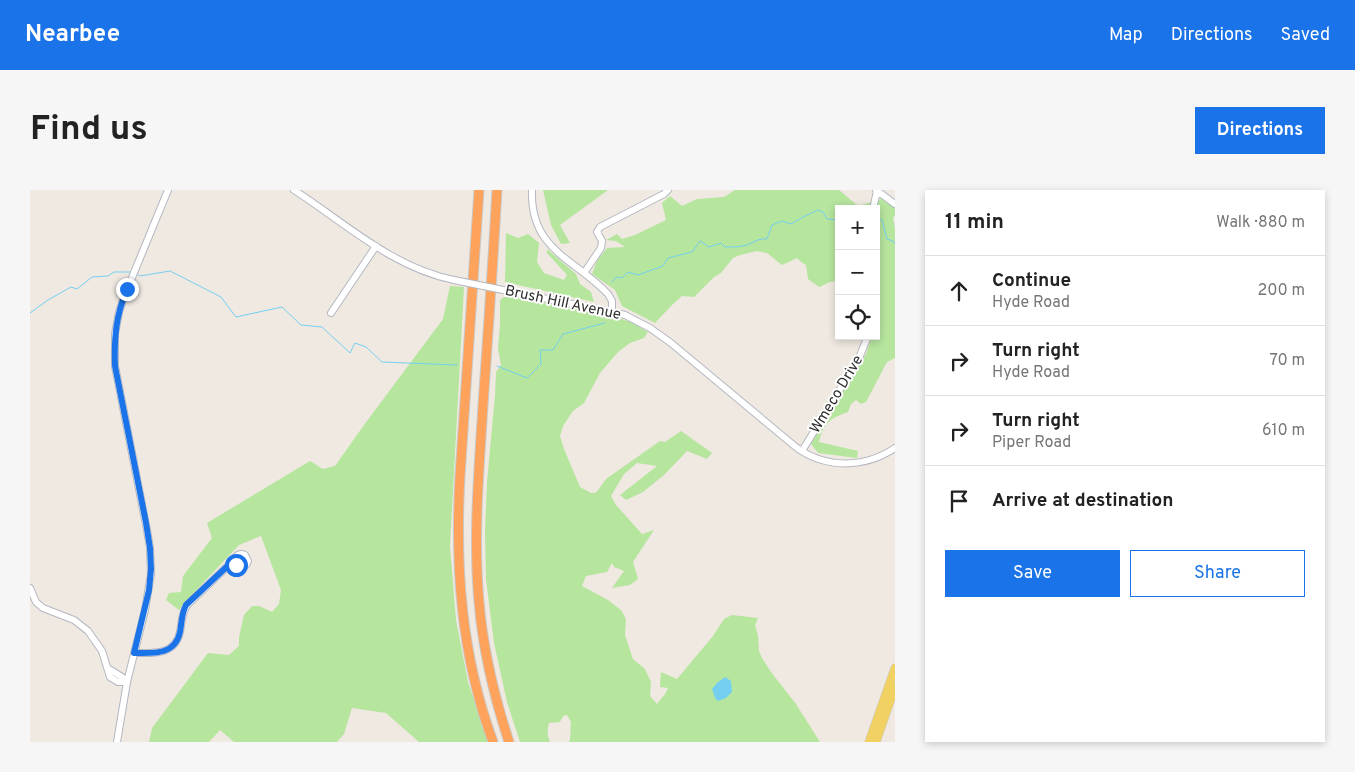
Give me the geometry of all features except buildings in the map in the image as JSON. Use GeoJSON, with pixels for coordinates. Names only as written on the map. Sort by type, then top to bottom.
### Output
{"type":"FeatureCollection","features":[{"type":"Feature","properties":{"kind":"highway"},"geometry":{"type":"LineString","coordinates":[[479,190],[460,476],[458,564],[468,652],[478,696],[493,742]]}},
{"type":"Feature","properties":{"kind":"highway"},"geometry":{"type":"LineString","coordinates":[[497,190],[478,484],[476,557],[480,616],[486,659],[496,702],[509,742]]}},
{"type":"Feature","properties":{"kind":"main road"},"geometry":{"type":"LineString","coordinates":[[869,742],[895,668]]}},
{"type":"Feature","properties":{"kind":"main road"},"geometry":{"type":"LineString","coordinates":[[876,742],[895,686]]}},
{"type":"Feature","properties":{"kind":"street"},"geometry":{"type":"LineString","coordinates":[[117,742],[127,682],[149,590],[151,569],[146,523],[115,366],[114,341],[117,320],[124,297],[168,190]]}},
{"type":"Feature","properties":{"kind":"street","name":"Brush Hill Avenue"},"geometry":{"type":"LineString","coordinates":[[294,190],[376,246],[427,273],[612,312],[632,318],[656,332],[802,451],[822,460],[854,463],[873,459],[895,448]]}},
{"type":"Feature","properties":{"kind":"street"},"geometry":{"type":"LineString","coordinates":[[532,190],[534,218],[542,235],[558,253],[610,296],[613,303],[612,312]]}},
{"type":"Feature","properties":{"kind":"street"},"geometry":{"type":"LineString","coordinates":[[584,273],[601,248],[602,242],[598,232],[600,227],[664,194],[668,190]]}},
{"type":"Feature","properties":{"kind":"street"},"geometry":{"type":"LineString","coordinates":[[874,205],[877,190],[895,204]]}},
{"type":"Feature","properties":{"kind":"street"},"geometry":{"type":"LineString","coordinates":[[331,313],[376,246]]}},
{"type":"Feature","properties":{"kind":"street","name":"Wmeco Drive"},"geometry":{"type":"LineString","coordinates":[[802,451],[858,358],[866,340]]}},
{"type":"Feature","properties":{"kind":"street"},"geometry":{"type":"LineString","coordinates":[[134,653],[158,653],[172,647],[180,634],[182,615],[186,605],[235,559]]}},
{"type":"Feature","properties":{"kind":"street"},"geometry":{"type":"LineString","coordinates":[[30,588],[34,598],[43,608],[74,620],[88,631],[102,651],[109,669],[109,675],[120,682],[127,682]]}},
{"type":"Feature","properties":{"kind":"green space"},"geometry":{"type":"Polygon","coordinates":[[[543,190],[608,190],[560,225],[570,243],[561,244],[551,225],[543,190]]]}},
{"type":"Feature","properties":{"kind":"green space"},"geometry":{"type":"Polygon","coordinates":[[[735,190],[839,190],[857,205],[835,205],[835,281],[819,287],[808,279],[806,265],[797,258],[782,265],[767,253],[757,251],[733,258],[721,273],[714,277],[694,297],[682,296],[655,323],[622,306],[615,290],[592,274],[597,261],[607,248],[625,247],[616,241],[606,240],[617,234],[622,239],[635,235],[666,220],[662,203],[670,196],[682,206],[697,199],[724,197],[735,190]]]}},
{"type":"Feature","properties":{"kind":"green space"},"geometry":{"type":"Polygon","coordinates":[[[881,198],[895,208],[893,218],[895,228],[895,358],[887,362],[866,402],[861,404],[856,400],[851,404],[848,412],[828,422],[821,435],[819,442],[858,451],[857,458],[818,453],[811,444],[866,354],[871,340],[880,340],[880,205],[877,205],[881,198]]]}},
{"type":"Feature","properties":{"kind":"green space"},"geometry":{"type":"Polygon","coordinates":[[[506,233],[518,238],[528,234],[539,243],[537,262],[544,273],[564,280],[567,275],[547,253],[547,249],[576,274],[580,284],[591,292],[594,302],[505,282],[506,233]]]}},
{"type":"Feature","properties":{"kind":"green space"},"geometry":{"type":"Polygon","coordinates":[[[450,286],[464,287],[450,546],[456,620],[468,682],[488,742],[419,742],[386,713],[352,708],[344,734],[337,742],[234,742],[220,730],[209,742],[149,742],[152,728],[208,653],[229,655],[239,646],[244,615],[252,606],[259,606],[272,612],[279,604],[281,590],[261,536],[239,545],[179,610],[166,600],[169,593],[181,592],[183,576],[212,538],[207,523],[310,461],[323,469],[335,466],[443,319],[450,286]]]}},
{"type":"Feature","properties":{"kind":"green space"},"geometry":{"type":"Polygon","coordinates":[[[508,296],[608,315],[631,322],[648,332],[644,338],[630,343],[618,352],[600,373],[584,403],[573,411],[563,426],[560,436],[580,487],[595,493],[606,479],[660,441],[665,442],[681,431],[712,453],[707,459],[687,451],[664,475],[643,492],[626,500],[620,495],[657,466],[637,463],[624,474],[611,496],[616,505],[642,534],[654,530],[633,562],[638,579],[630,585],[612,588],[624,571],[614,567],[612,563],[607,572],[586,576],[582,586],[608,600],[621,610],[626,619],[625,635],[633,659],[645,669],[651,682],[650,696],[657,704],[668,688],[660,687],[661,672],[677,679],[713,636],[724,619],[732,615],[758,618],[755,625],[762,658],[796,704],[820,742],[569,742],[571,722],[567,715],[563,716],[560,722],[549,723],[548,737],[550,742],[520,742],[507,702],[494,643],[486,579],[487,482],[496,372],[501,365],[498,349],[500,300],[508,296]]]}},
{"type":"Feature","properties":{"kind":"water"},"geometry":{"type":"Polygon","coordinates":[[[725,677],[731,681],[732,692],[726,698],[718,701],[712,689],[725,677]]]}},
{"type":"Feature","properties":{"kind":"waterway"},"geometry":{"type":"LineString","coordinates":[[612,282],[616,277],[622,278],[628,272],[638,275],[663,266],[668,258],[692,252],[700,241],[709,247],[721,243],[725,247],[747,245],[767,239],[772,225],[782,221],[791,224],[818,210],[823,212],[827,219],[835,220]]}},
{"type":"Feature","properties":{"kind":"waterway"},"geometry":{"type":"LineString","coordinates":[[880,219],[882,220],[887,239],[895,244]]}},
{"type":"Feature","properties":{"kind":"waterway"},"geometry":{"type":"LineString","coordinates":[[137,274],[140,276],[170,271],[221,297],[236,317],[282,307],[301,325],[322,327],[350,353],[355,343],[366,347],[382,362],[457,365]]}},
{"type":"Feature","properties":{"kind":"waterway"},"geometry":{"type":"LineString","coordinates":[[30,313],[71,287],[77,289],[92,277],[108,276],[114,272],[130,272]]}},
{"type":"Feature","properties":{"kind":"waterway"},"geometry":{"type":"LineString","coordinates":[[497,366],[527,378],[541,364],[540,350],[553,350],[563,334],[605,323]]}},
{"type":"Feature","properties":{"kind":"route"},"geometry":{"type":"LineString","coordinates":[[127,289],[121,304],[116,327],[114,341],[115,366],[148,530],[151,567],[147,600],[134,653],[158,653],[172,647],[180,634],[182,615],[186,605],[235,559],[236,565]]}}]}
